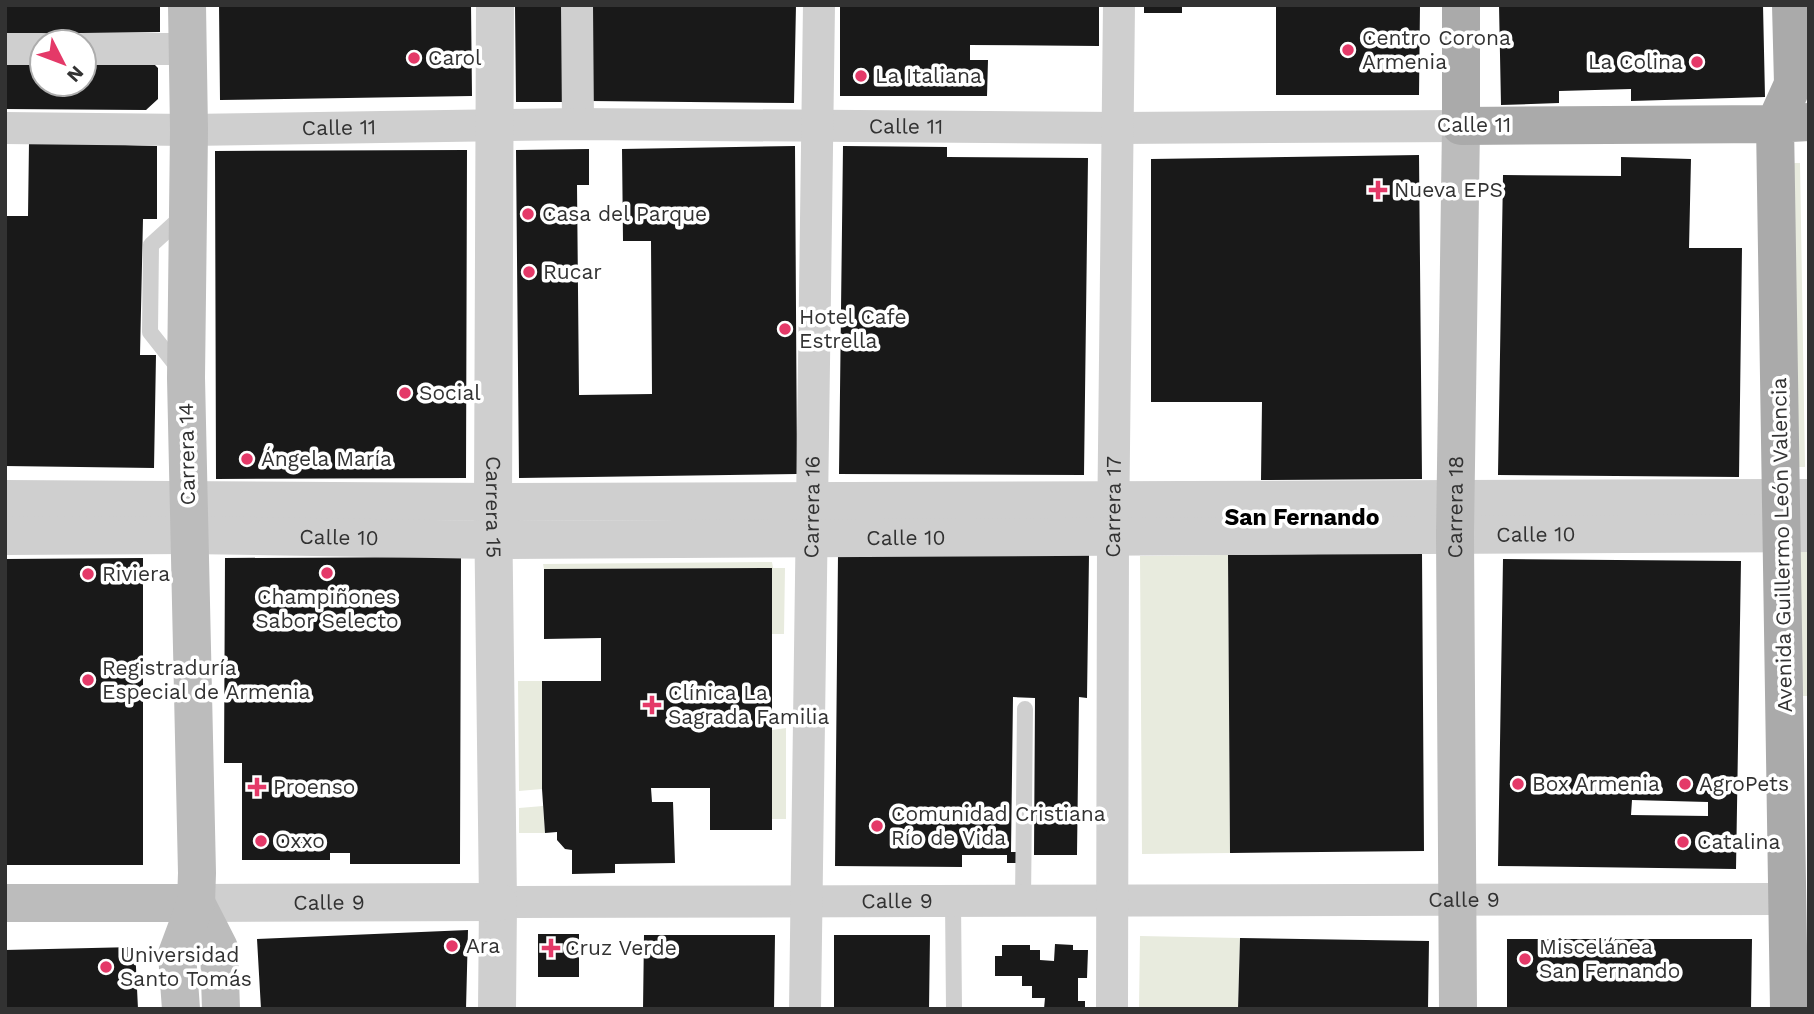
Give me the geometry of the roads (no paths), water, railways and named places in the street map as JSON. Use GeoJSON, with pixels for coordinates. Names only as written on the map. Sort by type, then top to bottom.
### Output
{"type":"FeatureCollection","features":[{"type":"Feature","properties":{"kind":"main road","name":"Carrera 14"},"geometry":{"type":"LineString","coordinates":[[181,1009],[177,954],[196,903],[186,378],[189,130],[187,5]]}},
{"type":"Feature","properties":{"kind":"main road","name":"Carrera 18"},"geometry":{"type":"LineString","coordinates":[[1458,1009],[1456,517],[1461,5]]}},
{"type":"Feature","properties":{"kind":"main road","name":"Avenida Guillermo León Valencia"},"geometry":{"type":"LineString","coordinates":[[1789,1009],[1787,899],[1797,751],[1797,111],[1791,5]]}},
{"type":"Feature","properties":{"kind":"main road","name":"Calle 11"},"geometry":{"type":"LineString","coordinates":[[1461,126],[1797,111]]}},
{"type":"Feature","properties":{"kind":"main road","name":"Carrera 14"},"geometry":{"type":"LineString","coordinates":[[196,903],[219,948],[221,1009]]}},
{"type":"Feature","properties":{"kind":"main road","name":"Calle 9"},"geometry":{"type":"LineString","coordinates":[[5,904],[196,903]]}},
{"type":"Feature","properties":{"kind":"street","name":"Carrera 15"},"geometry":{"type":"LineString","coordinates":[[495,5],[493,502],[497,1009]]}},
{"type":"Feature","properties":{"kind":"street"},"geometry":{"type":"LineString","coordinates":[[577,5],[578,124]]}},
{"type":"Feature","properties":{"kind":"street","name":"Carrera 16"},"geometry":{"type":"LineString","coordinates":[[805,1009],[819,5]]}},
{"type":"Feature","properties":{"kind":"street","name":"Carrera 17"},"geometry":{"type":"LineString","coordinates":[[1112,1009],[1119,5]]}},
{"type":"Feature","properties":{"kind":"street"},"geometry":{"type":"LineString","coordinates":[[5,49],[28,49]]}},
{"type":"Feature","properties":{"kind":"street"},"geometry":{"type":"LineString","coordinates":[[98,49],[188,49]]}},
{"type":"Feature","properties":{"kind":"street","name":"Calle 11"},"geometry":{"type":"LineString","coordinates":[[5,128],[189,130],[578,124],[1118,128],[1461,126]]}},
{"type":"Feature","properties":{"kind":"street","name":"Calle 10"},"geometry":{"type":"LineString","coordinates":[[5,499],[188,517],[494,540],[812,519]]}},
{"type":"Feature","properties":{"kind":"street","name":"Calle 10"},"geometry":{"type":"LineString","coordinates":[[5,536],[188,517],[493,502],[812,519],[1795,515]]}},
{"type":"Feature","properties":{"kind":"street","name":"Calle 9"},"geometry":{"type":"LineString","coordinates":[[196,903],[1787,899]]}},
{"type":"Feature","properties":{"kind":"lane"},"geometry":{"type":"LineString","coordinates":[[1023,901],[1025,709]]}},
{"type":"Feature","properties":{"kind":"lane"},"geometry":{"type":"LineString","coordinates":[[953,901],[954,1009]]}},
{"type":"Feature","properties":{"kind":"place","name":"Centro Corona Armenia"},"geometry":{"type":"Point","coordinates":[1348,50]}},
{"type":"Feature","properties":{"kind":"place","name":"Carol"},"geometry":{"type":"Point","coordinates":[414,58]}},
{"type":"Feature","properties":{"kind":"place","name":"La Colina"},"geometry":{"type":"Point","coordinates":[1697,62]}},
{"type":"Feature","properties":{"kind":"place","name":"La Italiana"},"geometry":{"type":"Point","coordinates":[861,76]}},
{"type":"Feature","properties":{"kind":"place","name":"Nueva EPS"},"geometry":{"type":"Point","coordinates":[1378,190]}},
{"type":"Feature","properties":{"kind":"place","name":"Casa del Parque"},"geometry":{"type":"Point","coordinates":[528,214]}},
{"type":"Feature","properties":{"kind":"place","name":"Rucar"},"geometry":{"type":"Point","coordinates":[529,272]}},
{"type":"Feature","properties":{"kind":"place","name":"Hotel Cafe Estrella"},"geometry":{"type":"Point","coordinates":[785,329]}},
{"type":"Feature","properties":{"kind":"place","name":"Social"},"geometry":{"type":"Point","coordinates":[405,393]}},
{"type":"Feature","properties":{"kind":"place","name":"Ángela María"},"geometry":{"type":"Point","coordinates":[247,459]}},
{"type":"Feature","properties":{"kind":"place","name":"Champiñones Sabor Selecto"},"geometry":{"type":"Point","coordinates":[327,573]}},
{"type":"Feature","properties":{"kind":"place","name":"Riviera"},"geometry":{"type":"Point","coordinates":[88,574]}},
{"type":"Feature","properties":{"kind":"place","name":"Registraduría Especial de Armenia"},"geometry":{"type":"Point","coordinates":[88,680]}},
{"type":"Feature","properties":{"kind":"place","name":"Clínica La Sagrada Familia"},"geometry":{"type":"Point","coordinates":[652,705]}},
{"type":"Feature","properties":{"kind":"place","name":"Box Armenia"},"geometry":{"type":"Point","coordinates":[1518,784]}},
{"type":"Feature","properties":{"kind":"place","name":"AgroPets"},"geometry":{"type":"Point","coordinates":[1685,784]}},
{"type":"Feature","properties":{"kind":"place","name":"Proenso"},"geometry":{"type":"Point","coordinates":[257,787]}},
{"type":"Feature","properties":{"kind":"place","name":"Comunidad Cristiana Río de Vida"},"geometry":{"type":"Point","coordinates":[877,826]}},
{"type":"Feature","properties":{"kind":"place","name":"Oxxo"},"geometry":{"type":"Point","coordinates":[261,841]}},
{"type":"Feature","properties":{"kind":"place","name":"Catalina"},"geometry":{"type":"Point","coordinates":[1683,842]}},
{"type":"Feature","properties":{"kind":"place","name":"Ara"},"geometry":{"type":"Point","coordinates":[452,946]}},
{"type":"Feature","properties":{"kind":"place","name":"Cruz Verde"},"geometry":{"type":"Point","coordinates":[551,948]}},
{"type":"Feature","properties":{"kind":"place","name":"Miscelánea San Fernando"},"geometry":{"type":"Point","coordinates":[1525,959]}},
{"type":"Feature","properties":{"kind":"place","name":"Universidad Santo Tomás"},"geometry":{"type":"Point","coordinates":[106,967]}},
{"type":"Feature","properties":{"kind":"district","name":"San Fernando"},"geometry":{"type":"Point","coordinates":[1302,517]}}]}
